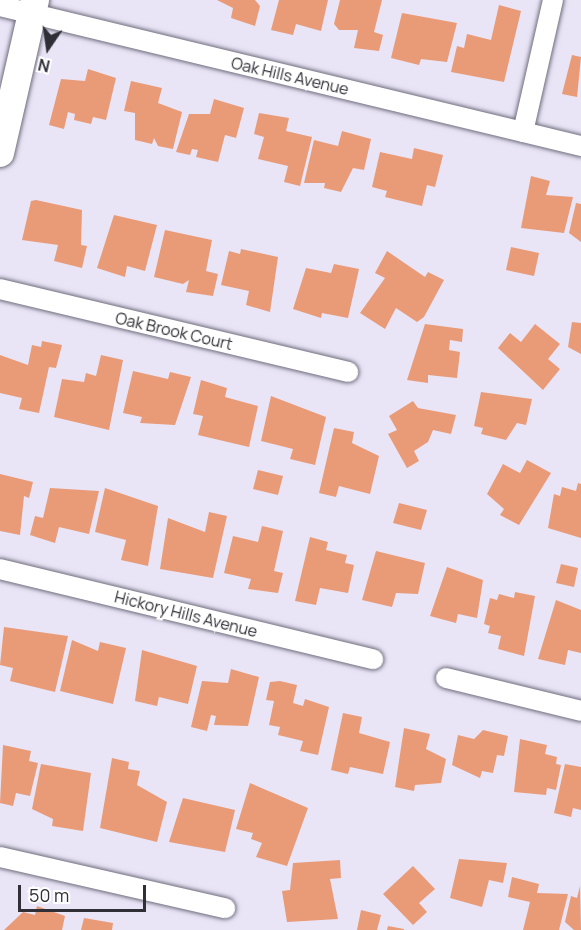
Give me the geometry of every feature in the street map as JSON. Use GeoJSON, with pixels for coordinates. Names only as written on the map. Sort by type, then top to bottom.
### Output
{"type":"FeatureCollection","features":[{"type":"Feature","properties":{"kind":"street"},"geometry":{"type":"LineString","coordinates":[[523,132],[553,0]]}},
{"type":"Feature","properties":{"kind":"street","name":"Oak Hills Avenue"},"geometry":{"type":"LineString","coordinates":[[0,6],[34,7],[581,146]]}},
{"type":"Feature","properties":{"kind":"street"},"geometry":{"type":"LineString","coordinates":[[0,153],[34,7]]}},
{"type":"Feature","properties":{"kind":"street","name":"Oak Brook Court"},"geometry":{"type":"LineString","coordinates":[[0,289],[348,372]]}},
{"type":"Feature","properties":{"kind":"street","name":"Hickory Hills Avenue"},"geometry":{"type":"LineString","coordinates":[[0,569],[373,659]]}},
{"type":"Feature","properties":{"kind":"street"},"geometry":{"type":"LineString","coordinates":[[446,678],[581,711]]}},
{"type":"Feature","properties":{"kind":"street"},"geometry":{"type":"LineString","coordinates":[[0,857],[225,908]]}},
{"type":"Feature","properties":{"kind":"building"},"geometry":{"type":"Polygon","coordinates":[[[217,0],[255,0],[260,6],[255,26],[231,18],[233,8],[217,0]]]}},
{"type":"Feature","properties":{"kind":"building"},"geometry":{"type":"Polygon","coordinates":[[[279,0],[328,0],[321,31],[296,24],[293,35],[271,30],[279,0]]]}},
{"type":"Feature","properties":{"kind":"building"},"geometry":{"type":"Polygon","coordinates":[[[340,0],[382,0],[374,32],[383,35],[379,51],[354,48],[358,30],[339,30],[334,24],[340,0]]]}},
{"type":"Feature","properties":{"kind":"building"},"geometry":{"type":"Polygon","coordinates":[[[499,5],[521,11],[504,82],[451,72],[457,46],[464,48],[467,34],[491,40],[499,5]]]}},
{"type":"Feature","properties":{"kind":"building"},"geometry":{"type":"Polygon","coordinates":[[[402,13],[457,23],[447,62],[421,59],[419,65],[391,58],[402,13]]]}},
{"type":"Feature","properties":{"kind":"building"},"geometry":{"type":"Polygon","coordinates":[[[572,55],[581,57],[577,97],[562,94],[572,55]]]}},
{"type":"Feature","properties":{"kind":"building"},"geometry":{"type":"Polygon","coordinates":[[[88,69],[116,78],[106,120],[93,117],[91,124],[74,120],[75,114],[68,112],[64,129],[49,125],[61,79],[85,81],[88,69]]]}},
{"type":"Feature","properties":{"kind":"building"},"geometry":{"type":"Polygon","coordinates":[[[131,81],[162,88],[158,103],[182,112],[173,149],[158,146],[154,138],[152,144],[135,140],[135,113],[124,111],[131,81]]]}},
{"type":"Feature","properties":{"kind":"building"},"geometry":{"type":"Polygon","coordinates":[[[214,99],[244,108],[236,138],[225,135],[218,162],[196,157],[198,150],[192,149],[190,155],[176,152],[189,114],[210,114],[214,99]]]}},
{"type":"Feature","properties":{"kind":"building"},"geometry":{"type":"Polygon","coordinates":[[[259,113],[289,118],[286,131],[312,137],[300,186],[284,182],[288,166],[258,159],[264,137],[254,134],[259,113]]]}},
{"type":"Feature","properties":{"kind":"building"},"geometry":{"type":"Polygon","coordinates":[[[342,131],[371,139],[364,170],[353,168],[341,192],[324,188],[325,183],[304,183],[314,140],[338,146],[342,131]]]}},
{"type":"Feature","properties":{"kind":"building"},"geometry":{"type":"Polygon","coordinates":[[[414,148],[443,155],[435,187],[427,185],[422,206],[385,197],[387,191],[372,187],[380,152],[412,159],[414,148]]]}},
{"type":"Feature","properties":{"kind":"building"},"geometry":{"type":"Polygon","coordinates":[[[531,176],[550,181],[546,195],[573,197],[564,233],[521,228],[531,176]]]}},
{"type":"Feature","properties":{"kind":"building"},"geometry":{"type":"Polygon","coordinates":[[[36,200],[82,210],[81,245],[87,246],[82,268],[54,261],[58,245],[22,240],[31,201],[36,200]]]}},
{"type":"Feature","properties":{"kind":"building"},"geometry":{"type":"Polygon","coordinates":[[[576,203],[581,204],[581,242],[569,233],[576,203]]]}},
{"type":"Feature","properties":{"kind":"building"},"geometry":{"type":"Polygon","coordinates":[[[114,215],[157,225],[145,271],[127,266],[125,277],[97,268],[114,215]]]}},
{"type":"Feature","properties":{"kind":"building"},"geometry":{"type":"Polygon","coordinates":[[[165,230],[212,240],[206,271],[218,274],[213,296],[186,292],[189,280],[183,284],[154,277],[165,230]]]}},
{"type":"Feature","properties":{"kind":"building"},"geometry":{"type":"Polygon","coordinates":[[[511,247],[539,253],[534,276],[506,270],[511,247]]]}},
{"type":"Feature","properties":{"kind":"building"},"geometry":{"type":"Polygon","coordinates":[[[241,249],[278,257],[270,312],[246,305],[249,291],[221,285],[229,251],[240,254],[241,249]]]}},
{"type":"Feature","properties":{"kind":"building"},"geometry":{"type":"Polygon","coordinates":[[[387,251],[425,277],[428,272],[444,280],[424,317],[417,322],[396,308],[385,329],[360,313],[385,278],[375,273],[387,251]]]}},
{"type":"Feature","properties":{"kind":"building"},"geometry":{"type":"Polygon","coordinates":[[[334,264],[359,269],[348,318],[322,313],[321,318],[293,309],[306,268],[331,273],[334,264]]]}},
{"type":"Feature","properties":{"kind":"building"},"geometry":{"type":"Polygon","coordinates":[[[572,322],[581,323],[581,354],[568,347],[572,322]]]}},
{"type":"Feature","properties":{"kind":"building"},"geometry":{"type":"Polygon","coordinates":[[[425,324],[463,329],[462,342],[450,340],[449,350],[460,352],[457,378],[428,375],[428,383],[407,380],[425,324]]]}},
{"type":"Feature","properties":{"kind":"building"},"geometry":{"type":"Polygon","coordinates":[[[535,324],[560,344],[548,359],[560,369],[543,390],[498,348],[510,333],[521,342],[535,324]]]}},
{"type":"Feature","properties":{"kind":"building"},"geometry":{"type":"Polygon","coordinates":[[[42,341],[62,345],[56,368],[49,367],[39,413],[19,409],[22,398],[0,393],[0,355],[28,365],[32,345],[41,347],[42,341]]]}},
{"type":"Feature","properties":{"kind":"building"},"geometry":{"type":"Polygon","coordinates":[[[101,355],[123,360],[109,430],[54,417],[62,379],[84,382],[86,373],[96,376],[101,355]]]}},
{"type":"Feature","properties":{"kind":"building"},"geometry":{"type":"Polygon","coordinates":[[[133,371],[168,379],[170,372],[191,377],[175,425],[140,423],[142,417],[123,413],[133,371]]]}},
{"type":"Feature","properties":{"kind":"building"},"geometry":{"type":"Polygon","coordinates":[[[201,380],[227,388],[225,397],[258,406],[249,447],[198,435],[203,416],[193,414],[201,380]]]}},
{"type":"Feature","properties":{"kind":"building"},"geometry":{"type":"Polygon","coordinates":[[[481,392],[532,399],[526,425],[517,423],[506,440],[481,434],[483,428],[474,426],[481,392]]]}},
{"type":"Feature","properties":{"kind":"building"},"geometry":{"type":"Polygon","coordinates":[[[271,396],[326,417],[315,465],[290,459],[293,449],[261,441],[271,396]]]}},
{"type":"Feature","properties":{"kind":"building"},"geometry":{"type":"Polygon","coordinates":[[[413,401],[418,408],[456,415],[451,434],[433,430],[428,442],[414,451],[419,461],[407,468],[388,434],[397,430],[389,416],[413,401]]]}},
{"type":"Feature","properties":{"kind":"building"},"geometry":{"type":"Polygon","coordinates":[[[334,428],[354,432],[352,443],[379,456],[370,494],[339,486],[336,497],[319,493],[334,428]]]}},
{"type":"Feature","properties":{"kind":"building"},"geometry":{"type":"Polygon","coordinates":[[[527,460],[551,473],[519,525],[500,515],[504,509],[487,494],[503,464],[520,473],[527,460]]]}},
{"type":"Feature","properties":{"kind":"building"},"geometry":{"type":"Polygon","coordinates":[[[258,470],[283,476],[278,495],[253,489],[258,470]]]}},
{"type":"Feature","properties":{"kind":"building"},"geometry":{"type":"Polygon","coordinates":[[[0,474],[33,482],[29,498],[24,496],[20,535],[0,531],[0,474]]]}},
{"type":"Feature","properties":{"kind":"building"},"geometry":{"type":"Polygon","coordinates":[[[578,483],[581,484],[581,538],[548,528],[554,494],[560,496],[562,487],[576,491],[578,483]]]}},
{"type":"Feature","properties":{"kind":"building"},"geometry":{"type":"Polygon","coordinates":[[[50,488],[99,491],[89,534],[59,527],[55,543],[30,535],[35,516],[43,518],[50,488]]]}},
{"type":"Feature","properties":{"kind":"building"},"geometry":{"type":"Polygon","coordinates":[[[105,488],[158,506],[148,566],[121,560],[126,540],[95,532],[105,488]]]}},
{"type":"Feature","properties":{"kind":"building"},"geometry":{"type":"Polygon","coordinates":[[[399,503],[427,510],[421,530],[393,523],[399,503]]]}},
{"type":"Feature","properties":{"kind":"building"},"geometry":{"type":"Polygon","coordinates":[[[209,512],[227,516],[213,578],[160,569],[168,518],[205,532],[209,512]]]}},
{"type":"Feature","properties":{"kind":"building"},"geometry":{"type":"Polygon","coordinates":[[[262,526],[283,531],[274,571],[283,573],[278,593],[248,589],[251,579],[224,573],[233,536],[258,542],[262,526]]]}},
{"type":"Feature","properties":{"kind":"building"},"geometry":{"type":"Polygon","coordinates":[[[310,537],[328,542],[326,550],[347,555],[345,563],[354,565],[348,593],[320,588],[316,605],[295,601],[310,537]]]}},
{"type":"Feature","properties":{"kind":"building"},"geometry":{"type":"Polygon","coordinates":[[[376,551],[425,563],[418,594],[396,593],[392,607],[362,600],[376,551]]]}},
{"type":"Feature","properties":{"kind":"building"},"geometry":{"type":"Polygon","coordinates":[[[561,564],[578,568],[574,587],[556,583],[561,564]]]}},
{"type":"Feature","properties":{"kind":"building"},"geometry":{"type":"Polygon","coordinates":[[[447,567],[483,580],[477,618],[458,614],[456,623],[430,616],[447,567]]]}},
{"type":"Feature","properties":{"kind":"building"},"geometry":{"type":"Polygon","coordinates":[[[515,592],[535,596],[524,656],[498,649],[501,636],[488,633],[490,626],[484,624],[490,598],[497,600],[499,594],[514,598],[515,592]]]}},
{"type":"Feature","properties":{"kind":"building"},"geometry":{"type":"Polygon","coordinates":[[[556,600],[581,610],[581,653],[568,650],[565,665],[538,659],[556,600]]]}},
{"type":"Feature","properties":{"kind":"building"},"geometry":{"type":"Polygon","coordinates":[[[4,627],[68,636],[55,692],[10,681],[13,668],[0,665],[4,627]]]}},
{"type":"Feature","properties":{"kind":"building"},"geometry":{"type":"Polygon","coordinates":[[[72,640],[98,651],[100,642],[126,648],[113,704],[60,691],[72,640]]]}},
{"type":"Feature","properties":{"kind":"building"},"geometry":{"type":"Polygon","coordinates":[[[142,650],[197,666],[188,704],[159,697],[157,706],[135,701],[142,650]]]}},
{"type":"Feature","properties":{"kind":"building"},"geometry":{"type":"Polygon","coordinates":[[[231,669],[259,677],[248,726],[214,725],[216,716],[211,715],[207,731],[191,727],[202,681],[228,683],[231,669]]]}},
{"type":"Feature","properties":{"kind":"building"},"geometry":{"type":"Polygon","coordinates":[[[280,681],[297,685],[293,703],[303,706],[305,699],[329,707],[318,755],[300,751],[303,741],[278,735],[280,727],[269,725],[274,701],[266,700],[270,682],[280,681]]]}},
{"type":"Feature","properties":{"kind":"building"},"geometry":{"type":"Polygon","coordinates":[[[343,713],[362,717],[359,733],[390,742],[383,774],[350,767],[348,774],[331,770],[343,713]]]}},
{"type":"Feature","properties":{"kind":"building"},"geometry":{"type":"Polygon","coordinates":[[[404,728],[430,734],[426,749],[446,759],[441,783],[415,785],[414,791],[395,787],[404,728]]]}},
{"type":"Feature","properties":{"kind":"building"},"geometry":{"type":"Polygon","coordinates":[[[483,730],[508,736],[504,756],[497,755],[493,773],[482,771],[480,778],[452,765],[458,735],[474,739],[483,730]]]}},
{"type":"Feature","properties":{"kind":"building"},"geometry":{"type":"Polygon","coordinates":[[[520,739],[547,745],[545,754],[557,757],[556,764],[561,765],[556,790],[547,788],[546,795],[514,792],[520,739]]]}},
{"type":"Feature","properties":{"kind":"building"},"geometry":{"type":"Polygon","coordinates":[[[3,745],[31,751],[29,761],[38,763],[30,796],[16,793],[13,806],[0,803],[3,745]]]}},
{"type":"Feature","properties":{"kind":"building"},"geometry":{"type":"Polygon","coordinates":[[[112,758],[129,762],[128,769],[140,771],[137,785],[167,802],[157,842],[100,828],[112,758]]]}},
{"type":"Feature","properties":{"kind":"building"},"geometry":{"type":"Polygon","coordinates":[[[41,764],[91,773],[83,831],[52,826],[53,819],[32,809],[41,764]]]}},
{"type":"Feature","properties":{"kind":"building"},"geometry":{"type":"Polygon","coordinates":[[[565,764],[581,767],[581,810],[573,808],[571,817],[554,813],[565,764]]]}},
{"type":"Feature","properties":{"kind":"building"},"geometry":{"type":"Polygon","coordinates":[[[250,783],[308,808],[287,866],[256,857],[262,843],[251,839],[253,833],[236,829],[250,783]]]}},
{"type":"Feature","properties":{"kind":"building"},"geometry":{"type":"Polygon","coordinates":[[[183,798],[235,810],[225,852],[169,842],[183,798]]]}},
{"type":"Feature","properties":{"kind":"building"},"geometry":{"type":"Polygon","coordinates":[[[459,859],[507,863],[503,883],[489,880],[482,907],[450,898],[459,859]]]}},
{"type":"Feature","properties":{"kind":"building"},"geometry":{"type":"Polygon","coordinates":[[[340,860],[341,878],[330,879],[338,919],[287,922],[282,891],[290,890],[293,863],[340,860]]]}},
{"type":"Feature","properties":{"kind":"building"},"geometry":{"type":"Polygon","coordinates":[[[413,866],[435,889],[419,903],[427,912],[413,925],[383,894],[413,866]]]}},
{"type":"Feature","properties":{"kind":"building"},"geometry":{"type":"Polygon","coordinates":[[[512,877],[539,884],[537,893],[568,894],[559,930],[523,930],[530,902],[508,897],[512,877]]]}},
{"type":"Feature","properties":{"kind":"building"},"geometry":{"type":"Polygon","coordinates":[[[580,886],[581,930],[574,930],[565,922],[571,896],[577,898],[580,886]]]}},
{"type":"Feature","properties":{"kind":"building"},"geometry":{"type":"Polygon","coordinates":[[[37,906],[65,916],[62,930],[4,930],[23,912],[35,915],[37,906]]]}},
{"type":"Feature","properties":{"kind":"building"},"geometry":{"type":"Polygon","coordinates":[[[361,910],[381,915],[377,930],[357,930],[361,910]]]}},
{"type":"Feature","properties":{"kind":"building"},"geometry":{"type":"Polygon","coordinates":[[[84,918],[113,923],[112,930],[81,930],[84,918]]]}},
{"type":"Feature","properties":{"kind":"building"},"geometry":{"type":"Polygon","coordinates":[[[388,926],[404,929],[404,930],[387,930],[388,926]]]}}]}
